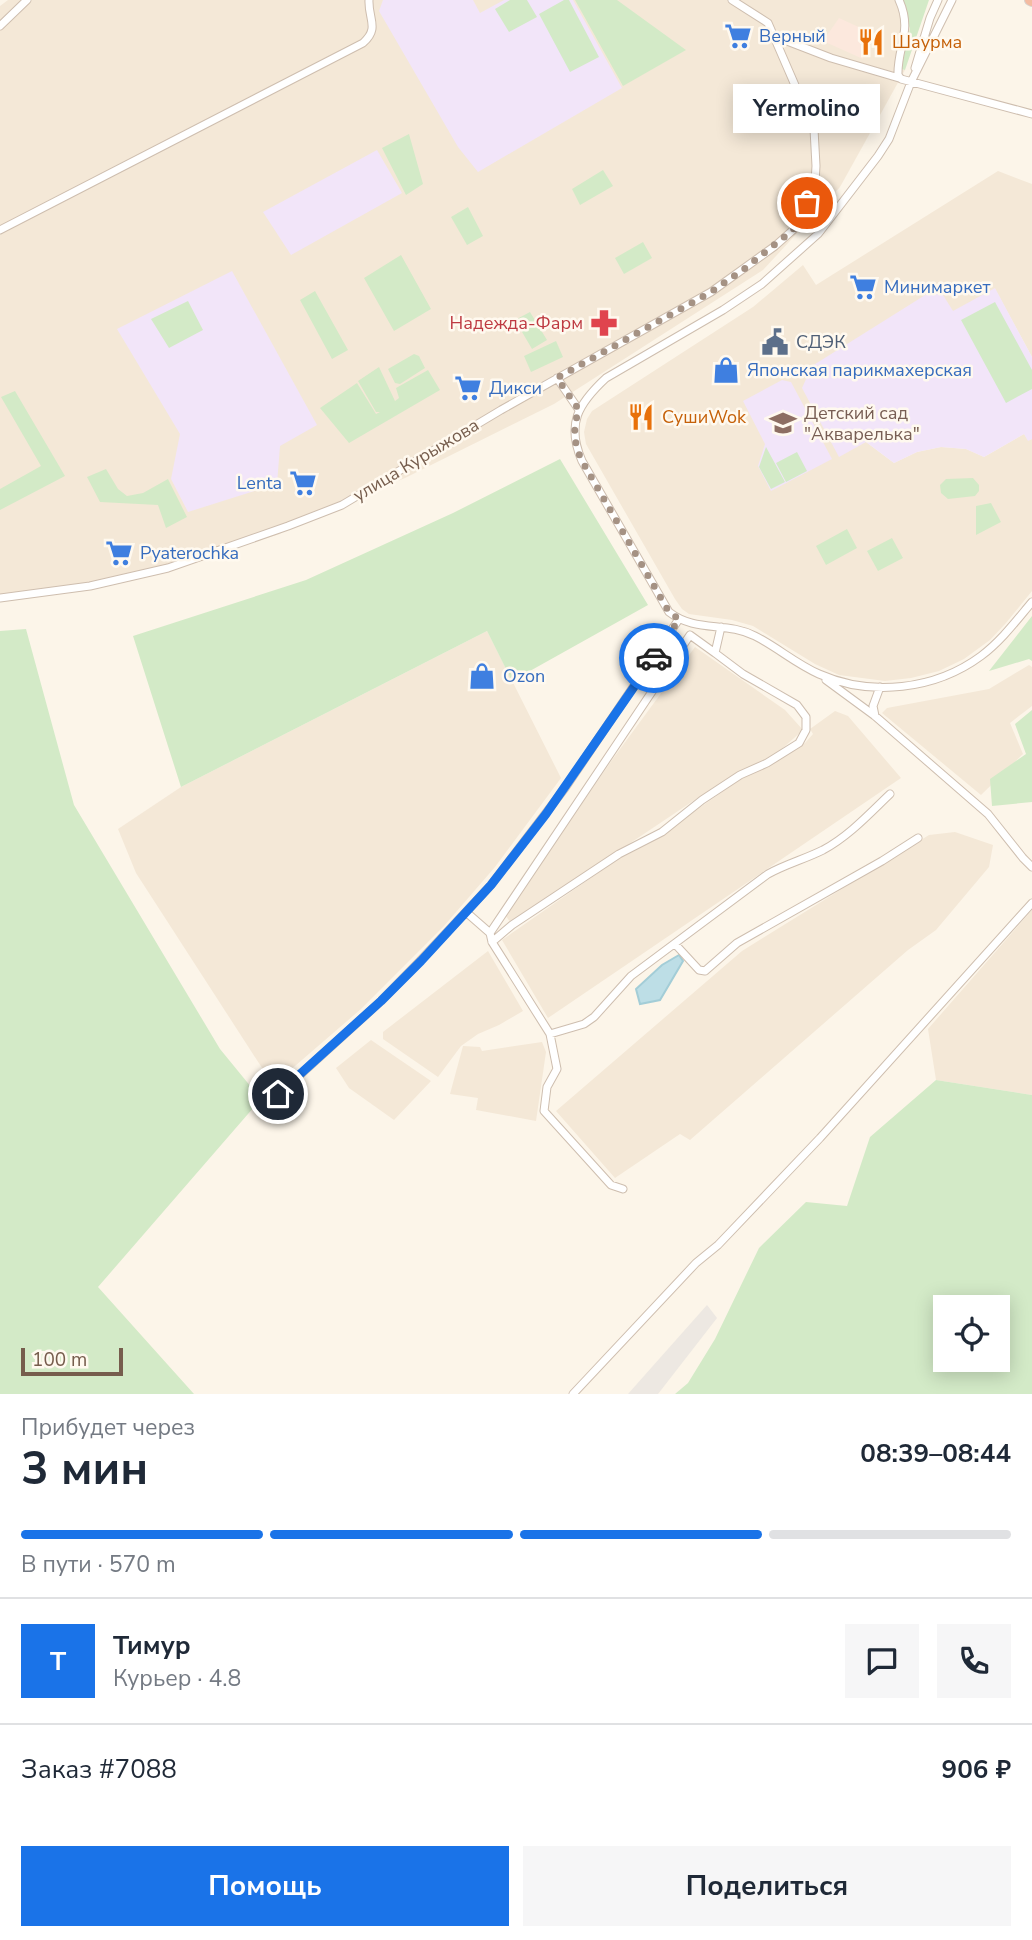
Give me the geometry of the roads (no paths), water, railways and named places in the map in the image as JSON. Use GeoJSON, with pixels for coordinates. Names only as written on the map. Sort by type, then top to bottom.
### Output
{"type":"FeatureCollection","features":[{"type":"Feature","properties":{"kind":"street"},"geometry":{"type":"LineString","coordinates":[[0,26],[27,0]]}},
{"type":"Feature","properties":{"kind":"street"},"geometry":{"type":"LineString","coordinates":[[0,230],[363,43],[373,30],[369,0]]}},
{"type":"Feature","properties":{"kind":"street"},"geometry":{"type":"LineString","coordinates":[[732,0],[768,23],[774,36],[831,58],[1032,114]]}},
{"type":"Feature","properties":{"kind":"street"},"geometry":{"type":"LineString","coordinates":[[900,0],[905,25],[898,69],[901,79]]}},
{"type":"Feature","properties":{"kind":"street"},"geometry":{"type":"LineString","coordinates":[[911,82],[938,0]]}},
{"type":"Feature","properties":{"kind":"street"},"geometry":{"type":"LineString","coordinates":[[951,0],[911,82],[889,139],[818,234],[762,284],[723,310],[606,378],[579,410],[574,424],[574,436],[582,461],[669,612],[689,623],[721,627],[755,636],[820,675],[875,716],[988,814],[1032,867]]}},
{"type":"Feature","properties":{"kind":"street","name":"улица Курыжова"},"geometry":{"type":"LineString","coordinates":[[0,598],[90,586],[168,568],[342,505],[468,429],[711,292],[775,246],[793,230],[807,203],[815,182],[816,166],[814,129],[774,36]]}},
{"type":"Feature","properties":{"kind":"street"},"geometry":{"type":"LineString","coordinates":[[557,378],[579,410]]}},
{"type":"Feature","properties":{"kind":"street"},"geometry":{"type":"LineString","coordinates":[[820,675],[857,685],[880,687],[928,682],[980,657],[1032,602]]}},
{"type":"Feature","properties":{"kind":"street"},"geometry":{"type":"LineString","coordinates":[[278,1094],[381,1001],[491,885],[546,814],[679,619]]}},
{"type":"Feature","properties":{"kind":"street"},"geometry":{"type":"LineString","coordinates":[[715,653],[721,627]]}},
{"type":"Feature","properties":{"kind":"street"},"geometry":{"type":"LineString","coordinates":[[690,635],[743,674],[797,705],[806,717],[806,730],[799,743],[740,775],[702,800],[662,832],[619,853],[491,937],[690,635]]}},
{"type":"Feature","properties":{"kind":"street"},"geometry":{"type":"LineString","coordinates":[[875,716],[873,706],[880,687]]}},
{"type":"Feature","properties":{"kind":"street"},"geometry":{"type":"LineString","coordinates":[[550,1034],[584,1024],[594,1017],[631,976],[768,874],[836,842],[890,794]]}},
{"type":"Feature","properties":{"kind":"street"},"geometry":{"type":"LineString","coordinates":[[675,944],[699,970],[705,971],[737,943],[918,838]]}},
{"type":"Feature","properties":{"kind":"street"},"geometry":{"type":"LineString","coordinates":[[573,1394],[696,1263],[718,1245],[820,1138],[1032,903]]}},
{"type":"Feature","properties":{"kind":"street"},"geometry":{"type":"LineString","coordinates":[[466,912],[491,937],[550,1034],[557,1069],[547,1087],[544,1111],[611,1185],[623,1189]]}},
{"type":"Feature","properties":{"kind":"water"},"geometry":{"type":"Polygon","coordinates":[[[679,955],[683,961],[660,1000],[640,1004],[636,989],[662,965],[679,955]]]}},
{"type":"Feature","properties":{"kind":"place","name":"Верный"},"geometry":{"type":"Point","coordinates":[738,36]}},
{"type":"Feature","properties":{"kind":"place","name":"Шаурма"},"geometry":{"type":"Point","coordinates":[871,42]}},
{"type":"Feature","properties":{"kind":"place","name":"Yermolino"},"geometry":{"type":"Point","coordinates":[807,203]}},
{"type":"Feature","properties":{"kind":"place","name":"Минимаркет"},"geometry":{"type":"Point","coordinates":[863,287]}},
{"type":"Feature","properties":{"kind":"place","name":"Надежда-Фарм"},"geometry":{"type":"Point","coordinates":[604,323]}},
{"type":"Feature","properties":{"kind":"place","name":"СДЭК"},"geometry":{"type":"Point","coordinates":[775,342]}},
{"type":"Feature","properties":{"kind":"place","name":"Японская парикмахерская"},"geometry":{"type":"Point","coordinates":[726,370]}},
{"type":"Feature","properties":{"kind":"place","name":"Дикси"},"geometry":{"type":"Point","coordinates":[468,388]}},
{"type":"Feature","properties":{"kind":"place","name":"СушиWok"},"geometry":{"type":"Point","coordinates":[641,417]}},
{"type":"Feature","properties":{"kind":"place","name":"Детский сад \"Акварелька\""},"geometry":{"type":"Point","coordinates":[783,423]}},
{"type":"Feature","properties":{"kind":"place","name":"Lenta"},"geometry":{"type":"Point","coordinates":[303,483]}},
{"type":"Feature","properties":{"kind":"place","name":"Pyaterochka"},"geometry":{"type":"Point","coordinates":[119,553]}},
{"type":"Feature","properties":{"kind":"place","name":"Ozon"},"geometry":{"type":"Point","coordinates":[482,676]}}]}
